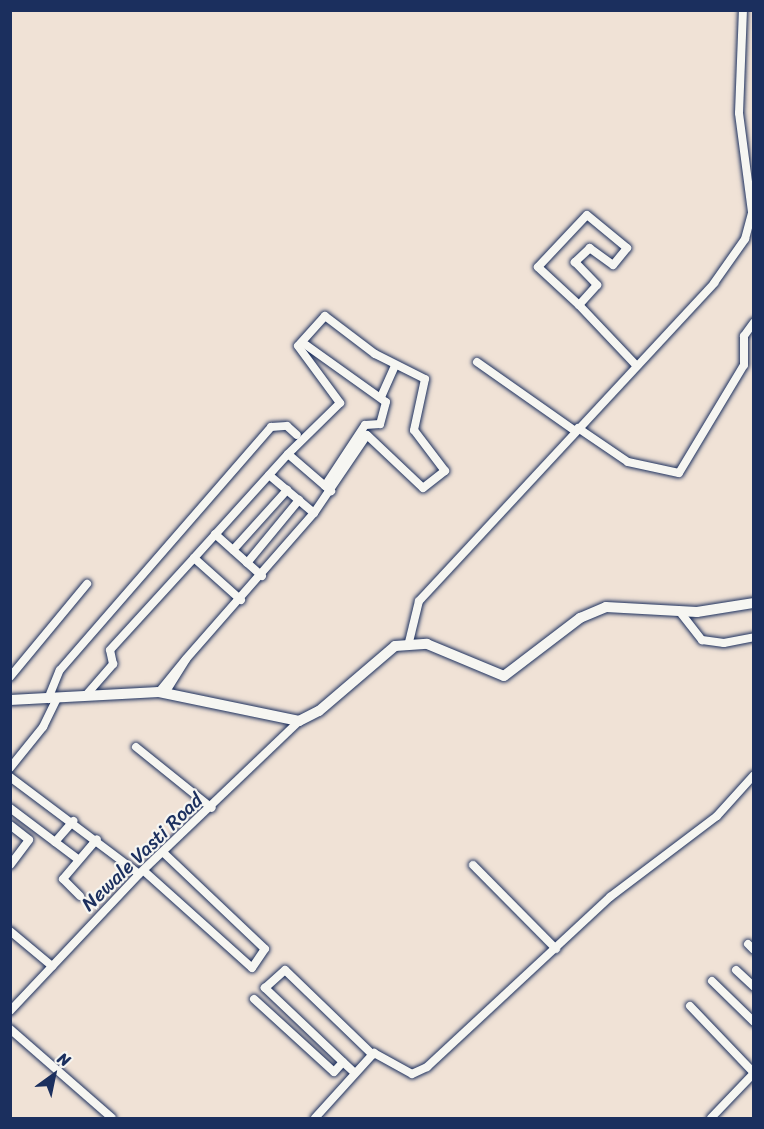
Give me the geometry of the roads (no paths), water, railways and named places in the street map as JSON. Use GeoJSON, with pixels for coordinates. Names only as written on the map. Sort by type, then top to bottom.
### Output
{"type":"FeatureCollection","features":[{"type":"Feature","properties":{"kind":"main road"},"geometry":{"type":"LineString","coordinates":[[10,700],[87,694],[162,692],[299,721],[324,707],[384,652],[410,642],[439,648],[488,674],[504,676],[592,612],[623,604],[680,612],[748,604]]}},
{"type":"Feature","properties":{"kind":"street"},"geometry":{"type":"LineString","coordinates":[[410,642],[419,601],[714,283],[751,233],[753,204],[739,113],[743,10]]}},
{"type":"Feature","properties":{"kind":"street"},"geometry":{"type":"LineString","coordinates":[[579,305],[597,285],[575,262],[588,248],[613,265],[627,248],[587,215],[538,267],[579,305],[636,365]]}},
{"type":"Feature","properties":{"kind":"street"},"geometry":{"type":"LineString","coordinates":[[87,694],[113,664],[110,650],[288,454],[340,403],[298,346],[326,315],[395,365],[426,380],[414,430],[445,471],[423,488],[369,435],[328,488]]}},
{"type":"Feature","properties":{"kind":"street"},"geometry":{"type":"LineString","coordinates":[[477,362],[628,462],[679,473],[744,365],[744,336],[753,322]]}},
{"type":"Feature","properties":{"kind":"street"},"geometry":{"type":"LineString","coordinates":[[162,692],[175,666],[186,659],[262,576],[314,513],[365,425],[380,423],[386,402],[342,376],[306,345]]}},
{"type":"Feature","properties":{"kind":"street"},"geometry":{"type":"LineString","coordinates":[[381,397],[395,365]]}},
{"type":"Feature","properties":{"kind":"street"},"geometry":{"type":"LineString","coordinates":[[10,768],[43,727],[60,670],[271,427],[286,426],[297,435]]}},
{"type":"Feature","properties":{"kind":"street"},"geometry":{"type":"LineString","coordinates":[[288,454],[328,488]]}},
{"type":"Feature","properties":{"kind":"street"},"geometry":{"type":"LineString","coordinates":[[270,475],[314,513]]}},
{"type":"Feature","properties":{"kind":"street"},"geometry":{"type":"LineString","coordinates":[[232,550],[287,490]]}},
{"type":"Feature","properties":{"kind":"street"},"geometry":{"type":"LineString","coordinates":[[247,563],[299,500]]}},
{"type":"Feature","properties":{"kind":"street"},"geometry":{"type":"LineString","coordinates":[[215,534],[262,576]]}},
{"type":"Feature","properties":{"kind":"street"},"geometry":{"type":"LineString","coordinates":[[194,558],[240,600]]}},
{"type":"Feature","properties":{"kind":"street"},"geometry":{"type":"LineString","coordinates":[[10,677],[87,584]]}},
{"type":"Feature","properties":{"kind":"street"},"geometry":{"type":"LineString","coordinates":[[680,612],[702,640],[724,643],[753,637]]}},
{"type":"Feature","properties":{"kind":"street","name":"Newale Vasti Road"},"geometry":{"type":"LineString","coordinates":[[10,1011],[142,873],[212,808],[299,721]]}},
{"type":"Feature","properties":{"kind":"street"},"geometry":{"type":"LineString","coordinates":[[136,747],[212,808]]}},
{"type":"Feature","properties":{"kind":"street"},"geometry":{"type":"LineString","coordinates":[[356,1073],[265,988],[285,970],[373,1055],[402,1071],[419,1072],[556,949],[610,897],[717,816],[753,775]]}},
{"type":"Feature","properties":{"kind":"street"},"geometry":{"type":"LineString","coordinates":[[11,778],[73,820],[142,873],[252,968],[265,949],[164,853]]}},
{"type":"Feature","properties":{"kind":"street"},"geometry":{"type":"LineString","coordinates":[[10,808],[79,860]]}},
{"type":"Feature","properties":{"kind":"street"},"geometry":{"type":"LineString","coordinates":[[55,842],[73,820]]}},
{"type":"Feature","properties":{"kind":"street"},"geometry":{"type":"LineString","coordinates":[[10,825],[29,840],[10,865]]}},
{"type":"Feature","properties":{"kind":"street"},"geometry":{"type":"LineString","coordinates":[[80,896],[63,881],[98,839]]}},
{"type":"Feature","properties":{"kind":"street"},"geometry":{"type":"LineString","coordinates":[[473,865],[556,949]]}},
{"type":"Feature","properties":{"kind":"street"},"geometry":{"type":"LineString","coordinates":[[10,931],[52,966]]}},
{"type":"Feature","properties":{"kind":"street"},"geometry":{"type":"LineString","coordinates":[[736,970],[753,987]]}},
{"type":"Feature","properties":{"kind":"street"},"geometry":{"type":"LineString","coordinates":[[712,981],[753,1022]]}},
{"type":"Feature","properties":{"kind":"street"},"geometry":{"type":"LineString","coordinates":[[254,999],[347,1083]]}},
{"type":"Feature","properties":{"kind":"street"},"geometry":{"type":"LineString","coordinates":[[690,1006],[753,1073],[711,1119]]}},
{"type":"Feature","properties":{"kind":"street"},"geometry":{"type":"LineString","coordinates":[[10,1029],[112,1119]]}},
{"type":"Feature","properties":{"kind":"street"},"geometry":{"type":"LineString","coordinates":[[315,1119],[373,1055]]}},
{"type":"Feature","properties":{"kind":"street"},"geometry":{"type":"LineString","coordinates":[[334,1072],[343,1062]]}}]}
